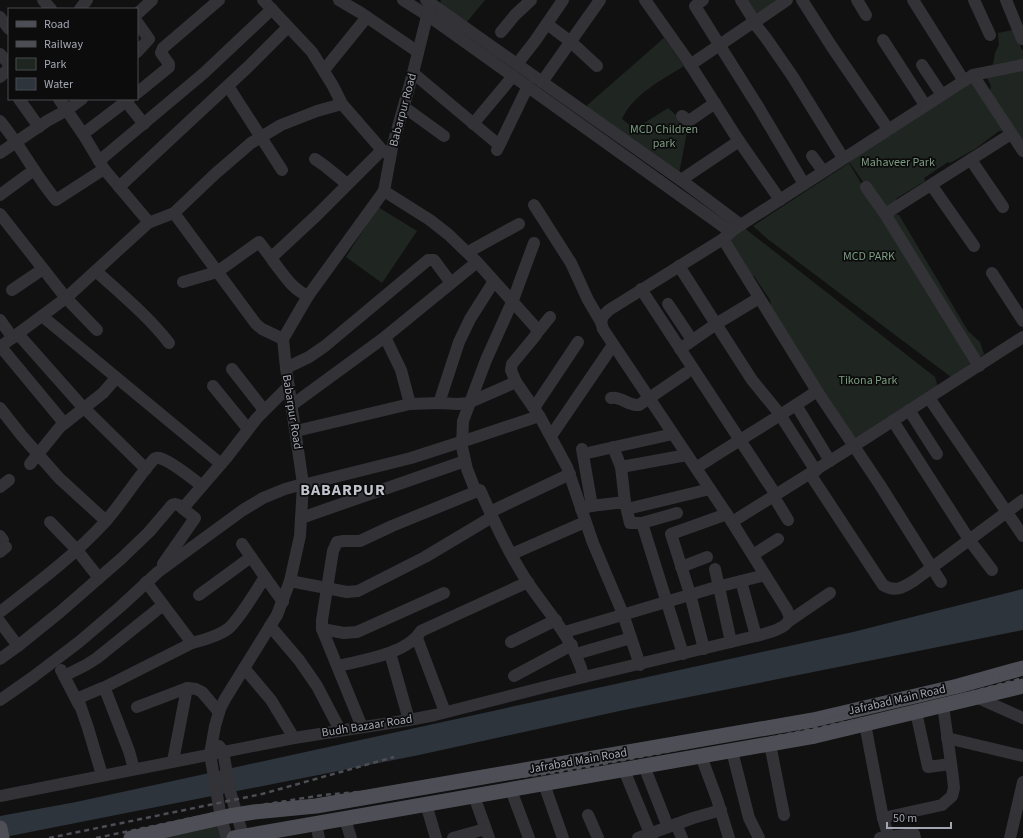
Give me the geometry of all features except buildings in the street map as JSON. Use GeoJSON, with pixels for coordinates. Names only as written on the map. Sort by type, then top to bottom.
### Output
{"type":"FeatureCollection","features":[{"type":"Feature","properties":{"kind":"main road","name":"Jafrabad Main Road"},"geometry":{"type":"LineString","coordinates":[[131,838],[237,814],[316,806],[813,720],[958,686],[1023,668]]}},
{"type":"Feature","properties":{"kind":"main road","name":"Jafrabad Main Road"},"geometry":{"type":"LineString","coordinates":[[238,837],[317,831],[345,818],[815,736],[1023,686]]}},
{"type":"Feature","properties":{"kind":"main road"},"geometry":{"type":"LineString","coordinates":[[0,828],[2,838]]}},
{"type":"Feature","properties":{"kind":"street"},"geometry":{"type":"LineString","coordinates":[[43,0],[50,8]]}},
{"type":"Feature","properties":{"kind":"street"},"geometry":{"type":"LineString","coordinates":[[81,8],[87,0]]}},
{"type":"Feature","properties":{"kind":"street"},"geometry":{"type":"LineString","coordinates":[[138,13],[152,0]]}},
{"type":"Feature","properties":{"kind":"street"},"geometry":{"type":"LineString","coordinates":[[138,92],[169,67],[169,64],[161,53],[163,48],[220,0]]}},
{"type":"Feature","properties":{"kind":"street"},"geometry":{"type":"LineString","coordinates":[[263,0],[304,42],[324,70],[342,104],[386,153],[347,184],[274,254],[272,259]]}},
{"type":"Feature","properties":{"kind":"street"},"geometry":{"type":"LineString","coordinates":[[339,0],[418,52]]}},
{"type":"Feature","properties":{"kind":"street"},"geometry":{"type":"LineString","coordinates":[[403,0],[428,4],[515,70],[542,82],[681,180],[733,231],[759,298],[817,390],[933,567],[941,582]]}},
{"type":"Feature","properties":{"kind":"street"},"geometry":{"type":"LineString","coordinates":[[501,32],[518,11],[531,0]]}},
{"type":"Feature","properties":{"kind":"street"},"geometry":{"type":"LineString","coordinates":[[473,124],[515,70],[564,0]]}},
{"type":"Feature","properties":{"kind":"street"},"geometry":{"type":"LineString","coordinates":[[542,82],[600,0]]}},
{"type":"Feature","properties":{"kind":"street"},"geometry":{"type":"LineString","coordinates":[[645,0],[780,200]]}},
{"type":"Feature","properties":{"kind":"street"},"geometry":{"type":"LineString","coordinates":[[703,0],[695,6],[804,184]]}},
{"type":"Feature","properties":{"kind":"street"},"geometry":{"type":"LineString","coordinates":[[741,0],[754,23],[793,77],[843,158]]}},
{"type":"Feature","properties":{"kind":"street"},"geometry":{"type":"LineString","coordinates":[[690,65],[787,0]]}},
{"type":"Feature","properties":{"kind":"street"},"geometry":{"type":"LineString","coordinates":[[802,0],[888,129]]}},
{"type":"Feature","properties":{"kind":"street"},"geometry":{"type":"LineString","coordinates":[[857,0],[866,14]]}},
{"type":"Feature","properties":{"kind":"street"},"geometry":{"type":"LineString","coordinates":[[913,0],[968,78],[1023,151]]}},
{"type":"Feature","properties":{"kind":"street"},"geometry":{"type":"LineString","coordinates":[[974,0],[990,35]]}},
{"type":"Feature","properties":{"kind":"street"},"geometry":{"type":"LineString","coordinates":[[1006,0],[1022,39]]}},
{"type":"Feature","properties":{"kind":"street","name":"Babarpur Road"},"geometry":{"type":"LineString","coordinates":[[227,838],[221,818],[210,754],[215,726],[225,699],[283,602],[290,581],[300,536],[303,484],[283,339],[308,296],[384,191],[386,153],[404,107],[413,74],[428,4]]}},
{"type":"Feature","properties":{"kind":"street"},"geometry":{"type":"LineString","coordinates":[[0,121],[57,200],[102,165],[144,124],[223,56],[272,9]]}},
{"type":"Feature","properties":{"kind":"street"},"geometry":{"type":"LineString","coordinates":[[0,17],[8,28]]}},
{"type":"Feature","properties":{"kind":"street"},"geometry":{"type":"LineString","coordinates":[[324,70],[367,17]]}},
{"type":"Feature","properties":{"kind":"street"},"geometry":{"type":"LineString","coordinates":[[138,23],[149,39],[138,51]]}},
{"type":"Feature","properties":{"kind":"street"},"geometry":{"type":"LineString","coordinates":[[547,24],[571,42],[597,66]]}},
{"type":"Feature","properties":{"kind":"street"},"geometry":{"type":"LineString","coordinates":[[119,187],[228,86],[288,27]]}},
{"type":"Feature","properties":{"kind":"street"},"geometry":{"type":"LineString","coordinates":[[883,40],[925,105]]}},
{"type":"Feature","properties":{"kind":"street"},"geometry":{"type":"LineString","coordinates":[[0,54],[8,63],[6,75]]}},
{"type":"Feature","properties":{"kind":"street"},"geometry":{"type":"LineString","coordinates":[[922,65],[942,95]]}},
{"type":"Feature","properties":{"kind":"street"},"geometry":{"type":"LineString","coordinates":[[601,322],[603,316],[609,310],[968,78],[1023,65]]}},
{"type":"Feature","properties":{"kind":"street"},"geometry":{"type":"LineString","coordinates":[[515,70],[528,86],[733,231]]}},
{"type":"Feature","properties":{"kind":"street"},"geometry":{"type":"LineString","coordinates":[[413,74],[498,147],[528,86]]}},
{"type":"Feature","properties":{"kind":"street"},"geometry":{"type":"LineString","coordinates":[[228,86],[282,170]]}},
{"type":"Feature","properties":{"kind":"street"},"geometry":{"type":"LineString","coordinates":[[20,100],[39,127]]}},
{"type":"Feature","properties":{"kind":"street"},"geometry":{"type":"LineString","coordinates":[[60,100],[102,165],[148,223]]}},
{"type":"Feature","properties":{"kind":"street"},"geometry":{"type":"LineString","coordinates":[[0,153],[81,100]]}},
{"type":"Feature","properties":{"kind":"street"},"geometry":{"type":"LineString","coordinates":[[83,134],[127,100],[144,124]]}},
{"type":"Feature","properties":{"kind":"street"},"geometry":{"type":"LineString","coordinates":[[64,423],[0,347],[66,298],[148,223],[174,213],[215,174],[251,143],[281,125],[331,106],[342,104]]}},
{"type":"Feature","properties":{"kind":"street"},"geometry":{"type":"LineString","coordinates":[[687,122],[715,104]]}},
{"type":"Feature","properties":{"kind":"street"},"geometry":{"type":"LineString","coordinates":[[404,107],[444,136]]}},
{"type":"Feature","properties":{"kind":"street"},"geometry":{"type":"LineString","coordinates":[[886,214],[932,186],[1011,134]]}},
{"type":"Feature","properties":{"kind":"street"},"geometry":{"type":"LineString","coordinates":[[681,180],[739,141]]}},
{"type":"Feature","properties":{"kind":"street"},"geometry":{"type":"LineString","coordinates":[[812,156],[823,172]]}},
{"type":"Feature","properties":{"kind":"street"},"geometry":{"type":"LineString","coordinates":[[315,159],[326,166],[347,184]]}},
{"type":"Feature","properties":{"kind":"street"},"geometry":{"type":"LineString","coordinates":[[971,160],[1003,207]]}},
{"type":"Feature","properties":{"kind":"street"},"geometry":{"type":"LineString","coordinates":[[0,195],[34,170]]}},
{"type":"Feature","properties":{"kind":"street"},"geometry":{"type":"LineString","coordinates":[[932,186],[974,246]]}},
{"type":"Feature","properties":{"kind":"street"},"geometry":{"type":"LineString","coordinates":[[866,187],[886,214],[979,366]]}},
{"type":"Feature","properties":{"kind":"street"},"geometry":{"type":"LineString","coordinates":[[384,191],[449,234],[468,252],[538,328],[537,333]]}},
{"type":"Feature","properties":{"kind":"street"},"geometry":{"type":"LineString","coordinates":[[534,205],[571,263],[588,300],[601,322],[603,329],[730,518],[787,610],[790,616],[789,621]]}},
{"type":"Feature","properties":{"kind":"street"},"geometry":{"type":"LineString","coordinates":[[174,213],[259,327],[283,339]]}},
{"type":"Feature","properties":{"kind":"street"},"geometry":{"type":"LineString","coordinates":[[0,214],[66,298],[97,330]]}},
{"type":"Feature","properties":{"kind":"street"},"geometry":{"type":"LineString","coordinates":[[468,252],[519,224]]}},
{"type":"Feature","properties":{"kind":"street"},"geometry":{"type":"LineString","coordinates":[[183,282],[217,272],[259,242],[296,290],[308,296]]}},
{"type":"Feature","properties":{"kind":"street"},"geometry":{"type":"LineString","coordinates":[[476,492],[465,461],[462,442],[463,421],[486,360],[513,300],[534,243]]}},
{"type":"Feature","properties":{"kind":"street"},"geometry":{"type":"LineString","coordinates":[[286,368],[309,357],[325,346],[428,260],[434,260],[451,283]]}},
{"type":"Feature","properties":{"kind":"street"},"geometry":{"type":"LineString","coordinates":[[292,405],[385,337],[477,262]]}},
{"type":"Feature","properties":{"kind":"street"},"geometry":{"type":"LineString","coordinates":[[679,266],[752,380],[780,415],[813,472],[883,585],[894,590],[903,588],[970,541],[987,525],[1023,500]]}},
{"type":"Feature","properties":{"kind":"street"},"geometry":{"type":"LineString","coordinates":[[12,290],[43,269]]}},
{"type":"Feature","properties":{"kind":"street"},"geometry":{"type":"LineString","coordinates":[[96,271],[140,310],[169,343]]}},
{"type":"Feature","properties":{"kind":"street"},"geometry":{"type":"LineString","coordinates":[[992,273],[1023,321]]}},
{"type":"Feature","properties":{"kind":"street"},"geometry":{"type":"LineString","coordinates":[[439,403],[459,342],[470,319],[494,280]]}},
{"type":"Feature","properties":{"kind":"street"},"geometry":{"type":"LineString","coordinates":[[641,289],[775,496],[788,520]]}},
{"type":"Feature","properties":{"kind":"street"},"geometry":{"type":"LineString","coordinates":[[680,349],[716,324],[759,298]]}},
{"type":"Feature","properties":{"kind":"street"},"geometry":{"type":"LineString","coordinates":[[668,304],[692,340]]}},
{"type":"Feature","properties":{"kind":"street"},"geometry":{"type":"LineString","coordinates":[[42,316],[221,464]]}},
{"type":"Feature","properties":{"kind":"street"},"geometry":{"type":"LineString","coordinates":[[550,317],[512,364],[511,370],[516,382],[551,436],[587,507]]}},
{"type":"Feature","properties":{"kind":"street"},"geometry":{"type":"LineString","coordinates":[[0,320],[43,363],[84,409],[146,469]]}},
{"type":"Feature","properties":{"kind":"street"},"geometry":{"type":"LineString","coordinates":[[385,337],[401,370],[410,404]]}},
{"type":"Feature","properties":{"kind":"street"},"geometry":{"type":"LineString","coordinates":[[704,649],[690,594],[671,534],[730,518],[775,496],[854,447],[1023,337]]}},
{"type":"Feature","properties":{"kind":"street"},"geometry":{"type":"LineString","coordinates":[[0,700],[56,660],[96,628],[158,572],[251,504],[285,489],[411,458],[462,442],[536,412],[578,342]]}},
{"type":"Feature","properties":{"kind":"street"},"geometry":{"type":"LineString","coordinates":[[551,436],[613,345]]}},
{"type":"Feature","properties":{"kind":"street"},"geometry":{"type":"LineString","coordinates":[[232,368],[264,410]]}},
{"type":"Feature","properties":{"kind":"street"},"geometry":{"type":"LineString","coordinates":[[610,398],[613,397],[622,400],[634,406],[639,405],[686,373]]}},
{"type":"Feature","properties":{"kind":"street"},"geometry":{"type":"LineString","coordinates":[[30,464],[64,423],[103,393],[116,378]]}},
{"type":"Feature","properties":{"kind":"street"},"geometry":{"type":"LineString","coordinates":[[296,431],[410,404],[470,403],[516,382]]}},
{"type":"Feature","properties":{"kind":"street"},"geometry":{"type":"LineString","coordinates":[[213,386],[248,429]]}},
{"type":"Feature","properties":{"kind":"street"},"geometry":{"type":"LineString","coordinates":[[182,508],[221,464],[264,410],[289,386]]}},
{"type":"Feature","properties":{"kind":"street"},"geometry":{"type":"LineString","coordinates":[[696,468],[796,405],[817,390]]}},
{"type":"Feature","properties":{"kind":"street"},"geometry":{"type":"LineString","coordinates":[[929,398],[1023,536]]}},
{"type":"Feature","properties":{"kind":"street"},"geometry":{"type":"LineString","coordinates":[[796,405],[830,462]]}},
{"type":"Feature","properties":{"kind":"street"},"geometry":{"type":"LineString","coordinates":[[0,408],[60,478],[106,521]]}},
{"type":"Feature","properties":{"kind":"street"},"geometry":{"type":"LineString","coordinates":[[909,410],[937,454]]}},
{"type":"Feature","properties":{"kind":"street"},"geometry":{"type":"LineString","coordinates":[[892,421],[970,541],[992,570]]}},
{"type":"Feature","properties":{"kind":"street"},"geometry":{"type":"LineString","coordinates":[[640,665],[623,614],[585,522],[587,507],[582,451],[613,447],[673,434]]}},
{"type":"Feature","properties":{"kind":"street"},"geometry":{"type":"LineString","coordinates":[[613,447],[621,467],[630,523],[642,523],[677,513]]}},
{"type":"Feature","properties":{"kind":"street"},"geometry":{"type":"LineString","coordinates":[[621,467],[687,455]]}},
{"type":"Feature","properties":{"kind":"street"},"geometry":{"type":"LineString","coordinates":[[0,612],[35,585],[92,536],[106,521],[154,459],[160,458],[176,467],[202,486]]}},
{"type":"Feature","properties":{"kind":"street"},"geometry":{"type":"LineString","coordinates":[[301,518],[465,461]]}},
{"type":"Feature","properties":{"kind":"street"},"geometry":{"type":"LineString","coordinates":[[290,581],[328,589],[352,592],[363,589],[425,557],[491,515],[570,474]]}},
{"type":"Feature","properties":{"kind":"street"},"geometry":{"type":"LineString","coordinates":[[587,507],[626,505],[710,489]]}},
{"type":"Feature","properties":{"kind":"street"},"geometry":{"type":"LineString","coordinates":[[362,727],[322,629],[322,620],[334,551],[337,542],[360,541],[392,526],[480,490],[491,515],[528,582],[565,632],[574,649],[584,677]]}},
{"type":"Feature","properties":{"kind":"street"},"geometry":{"type":"LineString","coordinates":[[0,659],[18,646],[132,549],[172,505],[175,504],[195,518],[158,572]]}},
{"type":"Feature","properties":{"kind":"street"},"geometry":{"type":"LineString","coordinates":[[50,522],[76,549],[99,578]]}},
{"type":"Feature","properties":{"kind":"street"},"geometry":{"type":"LineString","coordinates":[[512,554],[585,522]]}},
{"type":"Feature","properties":{"kind":"street"},"geometry":{"type":"LineString","coordinates":[[642,523],[683,654]]}},
{"type":"Feature","properties":{"kind":"street"},"geometry":{"type":"LineString","coordinates":[[753,555],[778,539]]}},
{"type":"Feature","properties":{"kind":"street"},"geometry":{"type":"LineString","coordinates":[[242,544],[283,602]]}},
{"type":"Feature","properties":{"kind":"street"},"geometry":{"type":"LineString","coordinates":[[198,595],[251,557]]}},
{"type":"Feature","properties":{"kind":"street"},"geometry":{"type":"LineString","coordinates":[[681,567],[707,557]]}},
{"type":"Feature","properties":{"kind":"street"},"geometry":{"type":"LineString","coordinates":[[715,569],[731,642]]}},
{"type":"Feature","properties":{"kind":"street"},"geometry":{"type":"LineString","coordinates":[[565,632],[718,586],[765,575]]}},
{"type":"Feature","properties":{"kind":"street"},"geometry":{"type":"LineString","coordinates":[[79,705],[79,700],[81,697],[103,688],[192,643],[222,632],[228,628],[265,577]]}},
{"type":"Feature","properties":{"kind":"street"},"geometry":{"type":"LineString","coordinates":[[741,581],[756,636]]}},
{"type":"Feature","properties":{"kind":"street"},"geometry":{"type":"LineString","coordinates":[[146,582],[192,643]]}},
{"type":"Feature","properties":{"kind":"street"},"geometry":{"type":"LineString","coordinates":[[338,666],[390,653],[417,638],[421,631],[528,582]]}},
{"type":"Feature","properties":{"kind":"street","name":"Budh Bazaar Road"},"geometry":{"type":"LineString","coordinates":[[0,796],[223,751],[340,730],[409,720],[584,677],[640,665],[776,630],[786,625],[789,621],[830,593]]}},
{"type":"Feature","properties":{"kind":"street"},"geometry":{"type":"LineString","coordinates":[[322,629],[344,633],[357,632],[444,594]]}},
{"type":"Feature","properties":{"kind":"street"},"geometry":{"type":"LineString","coordinates":[[64,676],[97,658],[163,605]]}},
{"type":"Feature","properties":{"kind":"street"},"geometry":{"type":"LineString","coordinates":[[511,642],[556,620]]}},
{"type":"Feature","properties":{"kind":"street"},"geometry":{"type":"LineString","coordinates":[[0,622],[18,646]]}},
{"type":"Feature","properties":{"kind":"street"},"geometry":{"type":"LineString","coordinates":[[270,626],[299,660],[317,686],[340,730]]}},
{"type":"Feature","properties":{"kind":"street"},"geometry":{"type":"LineString","coordinates":[[417,638],[445,712]]}},
{"type":"Feature","properties":{"kind":"street"},"geometry":{"type":"LineString","coordinates":[[514,676],[574,649],[631,638]]}},
{"type":"Feature","properties":{"kind":"street"},"geometry":{"type":"LineString","coordinates":[[390,653],[409,720]]}},
{"type":"Feature","properties":{"kind":"street"},"geometry":{"type":"LineString","coordinates":[[56,660],[79,705],[88,728],[102,776]]}},
{"type":"Feature","properties":{"kind":"street"},"geometry":{"type":"LineString","coordinates":[[244,668],[271,700],[294,738]]}},
{"type":"Feature","properties":{"kind":"street"},"geometry":{"type":"LineString","coordinates":[[103,688],[105,689],[115,714],[134,769]]}},
{"type":"Feature","properties":{"kind":"street"},"geometry":{"type":"LineString","coordinates":[[137,707],[187,688],[196,689],[202,692],[219,712]]}},
{"type":"Feature","properties":{"kind":"street"},"geometry":{"type":"LineString","coordinates":[[173,761],[187,688]]}},
{"type":"Feature","properties":{"kind":"street"},"geometry":{"type":"LineString","coordinates":[[976,698],[1023,718]]}},
{"type":"Feature","properties":{"kind":"street"},"geometry":{"type":"LineString","coordinates":[[883,818],[942,805],[952,796],[954,788],[943,705]]}},
{"type":"Feature","properties":{"kind":"street"},"geometry":{"type":"LineString","coordinates":[[916,712],[928,767],[951,764]]}},
{"type":"Feature","properties":{"kind":"street"},"geometry":{"type":"LineString","coordinates":[[865,724],[886,838],[914,834],[915,838]]}},
{"type":"Feature","properties":{"kind":"street"},"geometry":{"type":"LineString","coordinates":[[947,738],[1023,756]]}},
{"type":"Feature","properties":{"kind":"street"},"geometry":{"type":"LineString","coordinates":[[213,739],[223,751],[230,791],[237,814],[238,837]]}},
{"type":"Feature","properties":{"kind":"street"},"geometry":{"type":"LineString","coordinates":[[770,744],[784,816]]}},
{"type":"Feature","properties":{"kind":"street"},"geometry":{"type":"LineString","coordinates":[[732,751],[746,809],[759,838]]}},
{"type":"Feature","properties":{"kind":"street"},"geometry":{"type":"LineString","coordinates":[[701,756],[721,810],[729,838]]}},
{"type":"Feature","properties":{"kind":"street"},"geometry":{"type":"LineString","coordinates":[[644,766],[672,826],[682,838]]}},
{"type":"Feature","properties":{"kind":"street"},"geometry":{"type":"LineString","coordinates":[[624,770],[651,836]]}},
{"type":"Feature","properties":{"kind":"street"},"geometry":{"type":"LineString","coordinates":[[1010,838],[1023,782]]}},
{"type":"Feature","properties":{"kind":"street"},"geometry":{"type":"LineString","coordinates":[[544,784],[563,838]]}},
{"type":"Feature","properties":{"kind":"street"},"geometry":{"type":"LineString","coordinates":[[511,790],[529,838]]}},
{"type":"Feature","properties":{"kind":"street"},"geometry":{"type":"LineString","coordinates":[[453,838],[487,833],[474,796]]}},
{"type":"Feature","properties":{"kind":"street"},"geometry":{"type":"LineString","coordinates":[[426,804],[436,838]]}},
{"type":"Feature","properties":{"kind":"street"},"geometry":{"type":"LineString","coordinates":[[638,838],[651,836],[672,826],[721,810]]}},
{"type":"Feature","properties":{"kind":"street"},"geometry":{"type":"LineString","coordinates":[[588,814],[598,838]]}},
{"type":"Feature","properties":{"kind":"street"},"geometry":{"type":"LineString","coordinates":[[345,818],[351,838]]}},
{"type":"Feature","properties":{"kind":"green space"},"geometry":{"type":"Polygon","coordinates":[[[441,0],[485,0],[466,23],[439,7],[441,0]]]}},
{"type":"Feature","properties":{"kind":"green space"},"geometry":{"type":"Polygon","coordinates":[[[743,0],[783,0],[754,16],[743,0]]]}},
{"type":"Feature","properties":{"kind":"green space"},"geometry":{"type":"Polygon","coordinates":[[[1018,29],[1021,49],[1023,50],[1023,143],[990,91],[991,86],[986,76],[993,64],[995,53],[999,45],[998,33],[1018,29]]]}},
{"type":"Feature","properties":{"kind":"green space","name":"MCD Children park"},"geometry":{"type":"Polygon","coordinates":[[[664,38],[684,66],[649,88],[633,102],[622,119],[635,129],[668,108],[688,126],[679,174],[584,108],[664,38]]]}},
{"type":"Feature","properties":{"kind":"green space","name":"Mahaveer Park"},"geometry":{"type":"Polygon","coordinates":[[[974,77],[1005,131],[999,131],[975,149],[950,163],[948,162],[924,178],[925,181],[897,198],[893,206],[884,210],[847,159],[974,77]]]}},
{"type":"Feature","properties":{"kind":"green space","name":"MCD PARK"},"geometry":{"type":"Polygon","coordinates":[[[849,163],[877,210],[899,215],[968,331],[980,342],[984,354],[951,377],[769,240],[753,226],[849,163]]]}},
{"type":"Feature","properties":{"kind":"green space"},"geometry":{"type":"Polygon","coordinates":[[[378,207],[417,231],[382,283],[346,257],[378,207]]]}},
{"type":"Feature","properties":{"kind":"green space","name":"Tikona Park"},"geometry":{"type":"Polygon","coordinates":[[[743,227],[935,377],[938,388],[855,442],[772,313],[770,300],[754,276],[750,278],[729,238],[743,227]]]}},
{"type":"Feature","properties":{"kind":"green space"},"geometry":{"type":"Polygon","coordinates":[[[225,821],[223,838],[154,838],[225,821]]]}},
{"type":"Feature","properties":{"kind":"water"},"geometry":{"type":"Polygon","coordinates":[[[1023,589],[1023,630],[624,710],[419,755],[0,838],[0,816],[76,802],[853,632],[1023,589]]]}},
{"type":"Feature","properties":{"kind":"railway"},"geometry":{"type":"LineString","coordinates":[[96,838],[230,810],[323,795],[492,781],[566,771],[703,745],[911,700],[1023,669]]}},
{"type":"Feature","properties":{"kind":"railway"},"geometry":{"type":"LineString","coordinates":[[725,747],[913,708],[1023,678]]}},
{"type":"Feature","properties":{"kind":"railway"},"geometry":{"type":"LineString","coordinates":[[49,838],[262,794],[394,757]]}},
{"type":"Feature","properties":{"kind":"district","name":"BABARPUR"},"geometry":{"type":"Point","coordinates":[343,490]}}]}
